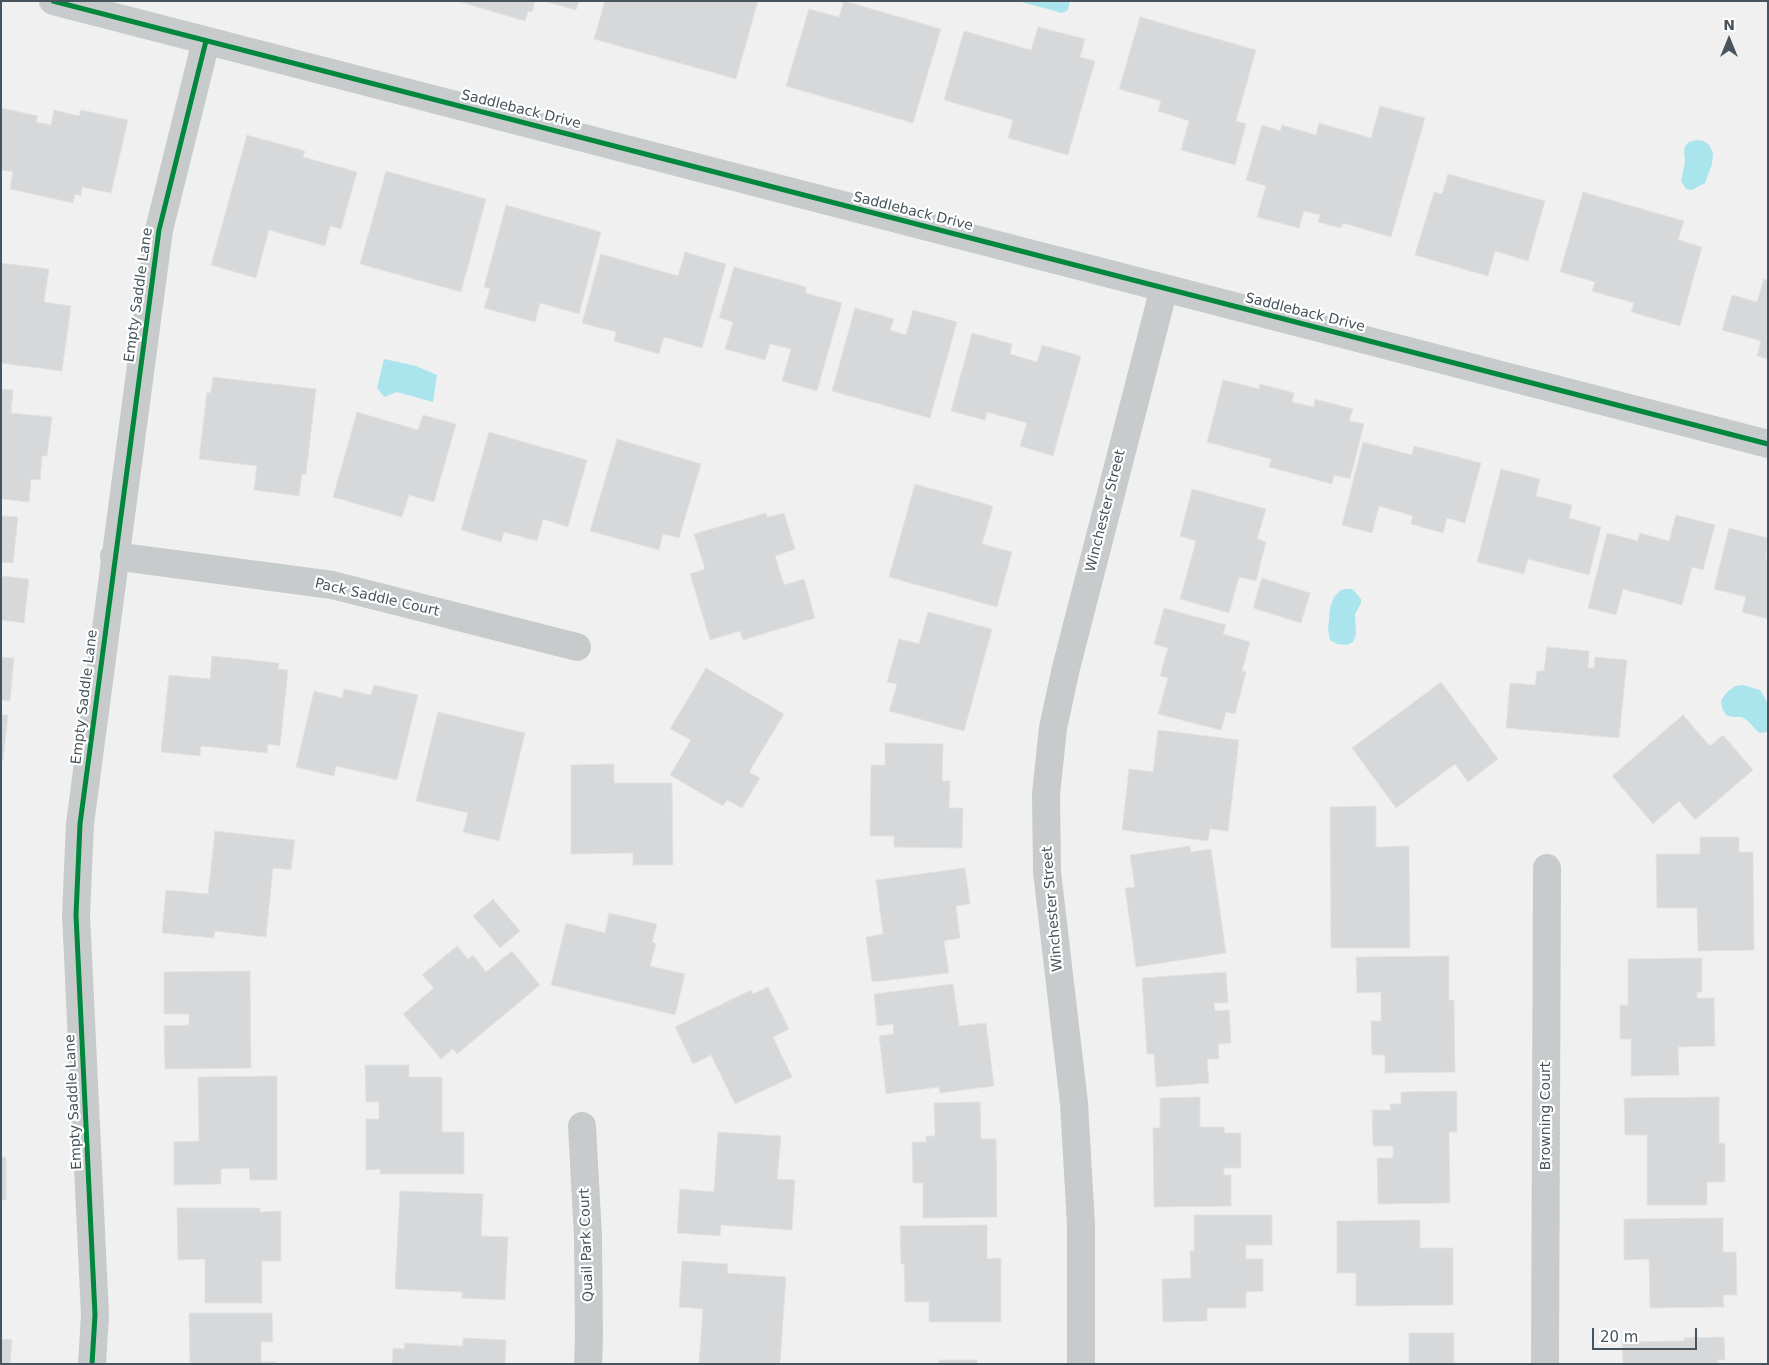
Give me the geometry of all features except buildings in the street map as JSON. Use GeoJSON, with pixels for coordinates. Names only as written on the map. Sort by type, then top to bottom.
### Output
{"type":"FeatureCollection","features":[{"type":"Feature","properties":{"kind":"street","name":"Saddleback Drive"},"geometry":{"type":"LineString","coordinates":[[53,1],[1768,444]]}},
{"type":"Feature","properties":{"kind":"street","name":"Empty Saddle Lane"},"geometry":{"type":"LineString","coordinates":[[92,1364],[95,1315],[76,914],[80,824],[158,230],[206,40]]}},
{"type":"Feature","properties":{"kind":"street","name":"Winchester Street"},"geometry":{"type":"LineString","coordinates":[[1081,1364],[1081,1225],[1074,1103],[1047,872],[1046,794],[1053,728],[1066,668],[1164,288]]}},
{"type":"Feature","properties":{"kind":"street","name":"Pack Saddle Court"},"geometry":{"type":"LineString","coordinates":[[114,556],[332,585],[577,647]]}},
{"type":"Feature","properties":{"kind":"street","name":"Browning Court"},"geometry":{"type":"LineString","coordinates":[[1544,1364],[1547,868]]}},
{"type":"Feature","properties":{"kind":"street","name":"Quail Park Court"},"geometry":{"type":"LineString","coordinates":[[582,1126],[588,1237],[588,1364]]}},
{"type":"Feature","properties":{"kind":"water"},"geometry":{"type":"Polygon","coordinates":[[[1018,1],[1070,1],[1068,10],[1062,13],[1018,1]]]}},
{"type":"Feature","properties":{"kind":"water"},"geometry":{"type":"Polygon","coordinates":[[[1696,140],[1704,141],[1709,145],[1713,153],[1712,164],[1705,183],[1692,190],[1686,189],[1681,181],[1685,163],[1685,146],[1689,142],[1696,140]]]}},
{"type":"Feature","properties":{"kind":"water"},"geometry":{"type":"Polygon","coordinates":[[[384,359],[416,366],[437,375],[433,402],[397,392],[384,397],[377,388],[384,359]]]}},
{"type":"Feature","properties":{"kind":"water"},"geometry":{"type":"Polygon","coordinates":[[[1352,589],[1361,599],[1355,614],[1356,635],[1353,642],[1347,645],[1337,644],[1330,640],[1328,630],[1330,608],[1334,597],[1341,590],[1352,589]]]}},
{"type":"Feature","properties":{"kind":"water"},"geometry":{"type":"Polygon","coordinates":[[[1743,685],[1760,690],[1768,703],[1768,732],[1759,733],[1742,717],[1726,715],[1722,708],[1721,701],[1726,693],[1735,686],[1743,685]]]}},
{"type":"Feature","properties":{"kind":"cycle path"},"geometry":{"type":"LineString","coordinates":[[53,1],[1768,444]]}},
{"type":"Feature","properties":{"kind":"cycle path"},"geometry":{"type":"LineString","coordinates":[[92,1364],[95,1315],[76,915],[80,824],[159,230],[206,41]]}}]}
